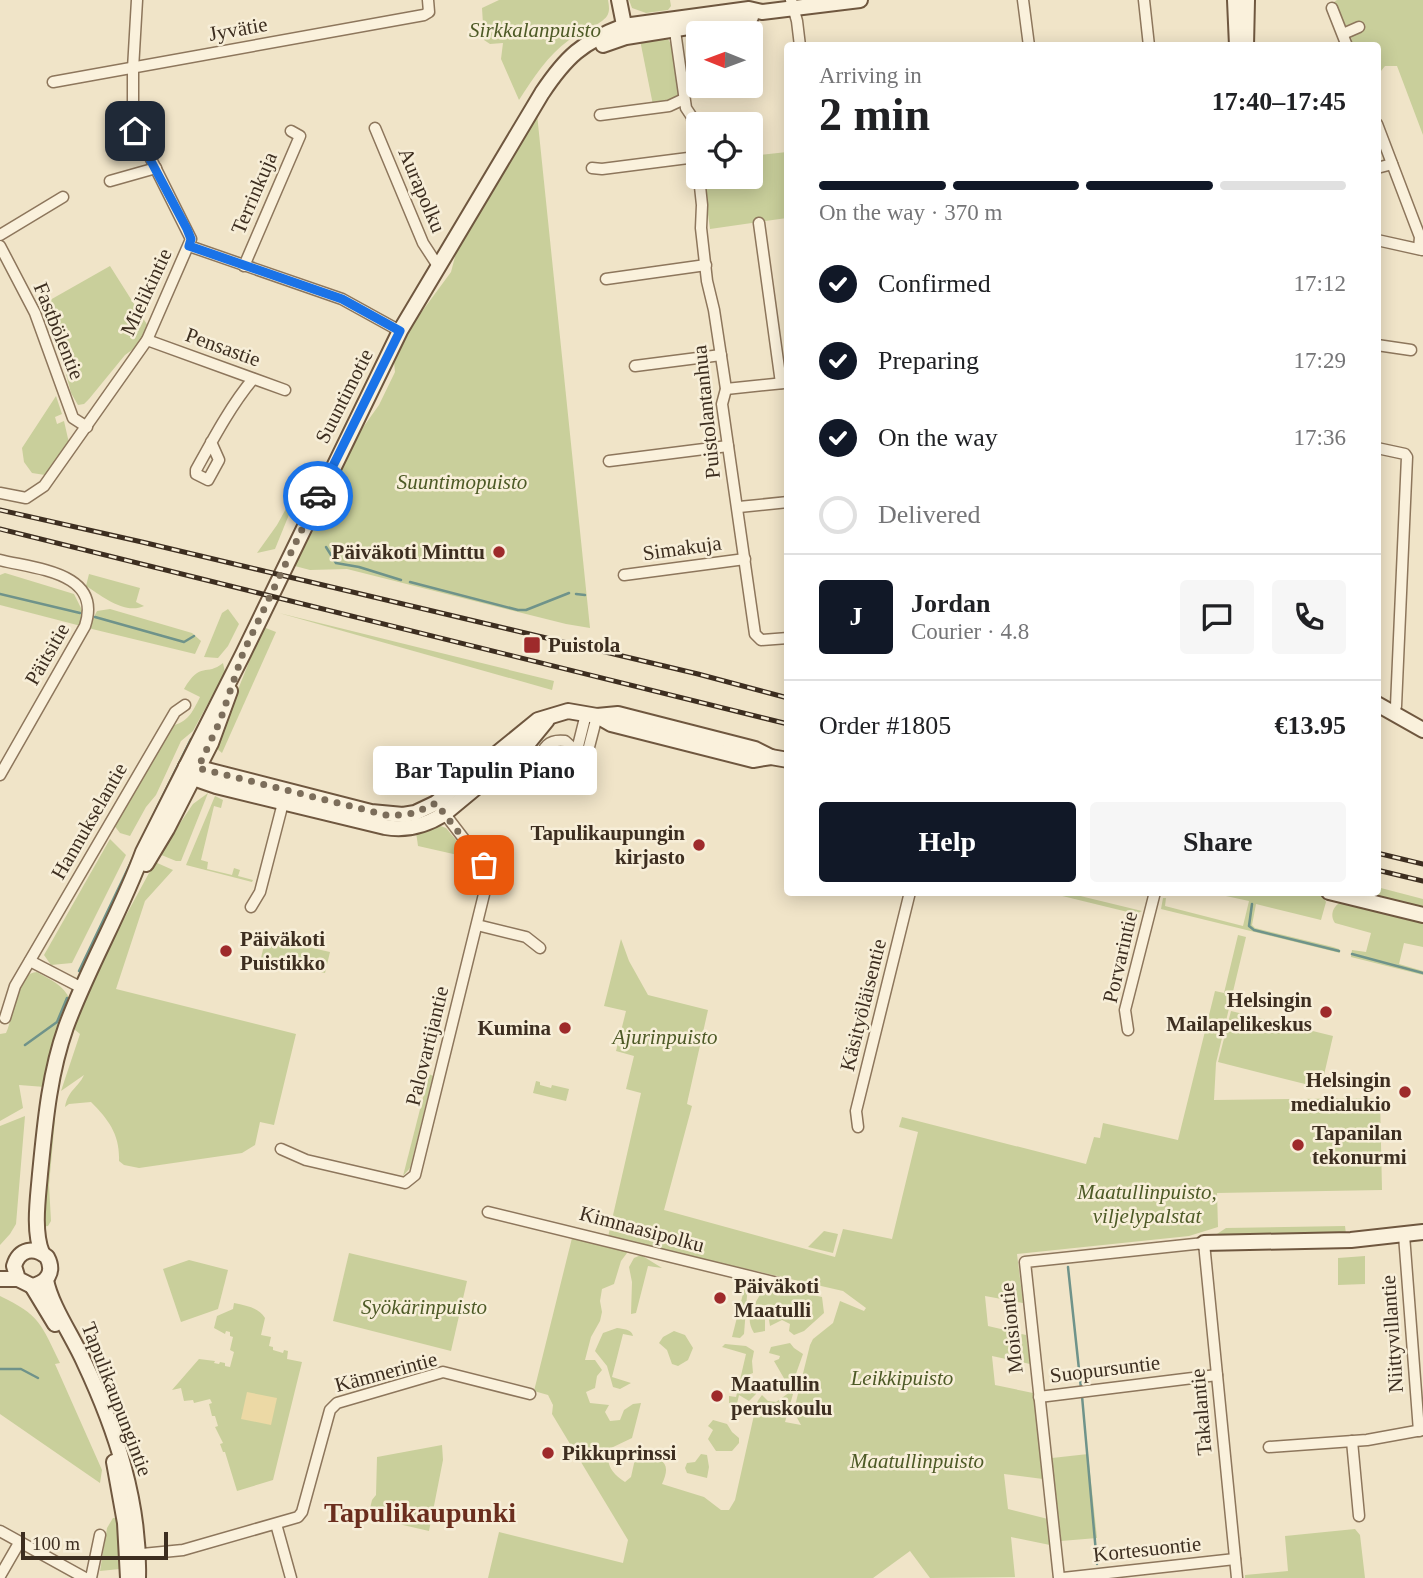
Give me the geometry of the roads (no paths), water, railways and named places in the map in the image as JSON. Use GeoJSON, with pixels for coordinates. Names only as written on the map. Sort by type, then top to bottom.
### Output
{"type":"FeatureCollection","features":[{"type":"Feature","properties":{"kind":"main road"},"geometry":{"type":"LineString","coordinates":[[619,0],[625,31]]}},
{"type":"Feature","properties":{"kind":"main road","name":"Suuntimotie"},"geometry":{"type":"LineString","coordinates":[[192,771],[220,721],[243,653],[400,331],[542,93],[585,55],[625,31],[749,9],[762,12],[792,4],[860,0]]}},
{"type":"Feature","properties":{"kind":"main road"},"geometry":{"type":"LineString","coordinates":[[1235,0],[1237,42]]}},
{"type":"Feature","properties":{"kind":"main road"},"geometry":{"type":"LineString","coordinates":[[1246,42],[1247,0]]}},
{"type":"Feature","properties":{"kind":"main road"},"geometry":{"type":"LineString","coordinates":[[1381,706],[1423,730]]}},
{"type":"Feature","properties":{"kind":"main road"},"geometry":{"type":"LineString","coordinates":[[0,1279],[18,1279],[32,1286],[46,1280],[51,1266],[42,1253],[36,1212],[43,1133],[54,1066],[82,988],[131,884],[152,856],[192,771],[284,797],[390,816],[440,809],[521,742],[538,720],[566,711],[618,715],[755,749],[771,757],[784,759]]}},
{"type":"Feature","properties":{"kind":"main road"},"geometry":{"type":"LineString","coordinates":[[1345,896],[1423,915]]}},
{"type":"Feature","properties":{"kind":"main road"},"geometry":{"type":"LineString","coordinates":[[18,1279],[14,1270],[15,1263],[25,1251],[30,1225],[36,1212]]}},
{"type":"Feature","properties":{"kind":"main road","name":"Moisiontie"},"geometry":{"type":"LineString","coordinates":[[1204,1243],[1351,1240],[1423,1232]]}},
{"type":"Feature","properties":{"kind":"main road"},"geometry":{"type":"LineString","coordinates":[[25,1251],[42,1253]]}},
{"type":"Feature","properties":{"kind":"main road"},"geometry":{"type":"LineString","coordinates":[[0,1267],[15,1263]]}},
{"type":"Feature","properties":{"kind":"main road","name":"Tapulikaupungintie"},"geometry":{"type":"LineString","coordinates":[[46,1280],[50,1294],[86,1366],[121,1455],[131,1489],[133,1555],[128,1578]]}},
{"type":"Feature","properties":{"kind":"main road","name":"Tapulikaupungintie"},"geometry":{"type":"LineString","coordinates":[[32,1286],[69,1352],[97,1412],[118,1477],[138,1578]]}},
{"type":"Feature","properties":{"kind":"street","name":"Mielikintie"},"geometry":{"type":"LineString","coordinates":[[0,493],[20,498],[32,496],[44,486],[148,340],[189,246],[190,235],[133,123],[137,0]]}},
{"type":"Feature","properties":{"kind":"street","name":"Jyvätie"},"geometry":{"type":"LineString","coordinates":[[53,82],[424,15],[429,12],[428,0]]}},
{"type":"Feature","properties":{"kind":"street"},"geometry":{"type":"LineString","coordinates":[[1023,0],[1028,42]]}},
{"type":"Feature","properties":{"kind":"street"},"geometry":{"type":"LineString","coordinates":[[1144,0],[1149,42]]}},
{"type":"Feature","properties":{"kind":"street"},"geometry":{"type":"LineString","coordinates":[[792,4],[799,42]]}},
{"type":"Feature","properties":{"kind":"street"},"geometry":{"type":"LineString","coordinates":[[1332,8],[1346,42]]}},
{"type":"Feature","properties":{"kind":"street"},"geometry":{"type":"LineString","coordinates":[[674,24],[684,99],[689,112]]}},
{"type":"Feature","properties":{"kind":"street"},"geometry":{"type":"LineString","coordinates":[[1343,34],[1359,27]]}},
{"type":"Feature","properties":{"kind":"street"},"geometry":{"type":"LineString","coordinates":[[600,115],[669,106],[684,99]]}},
{"type":"Feature","properties":{"kind":"street","name":"Aurapolku"},"geometry":{"type":"LineString","coordinates":[[375,128],[423,243],[438,266]]}},
{"type":"Feature","properties":{"kind":"street","name":"Terrinkuja"},"geometry":{"type":"LineString","coordinates":[[244,266],[299,133]]}},
{"type":"Feature","properties":{"kind":"street"},"geometry":{"type":"LineString","coordinates":[[1381,135],[1420,237],[1421,249],[1381,241]]}},
{"type":"Feature","properties":{"kind":"street"},"geometry":{"type":"LineString","coordinates":[[592,168],[686,158]]}},
{"type":"Feature","properties":{"kind":"street"},"geometry":{"type":"LineString","coordinates":[[1381,167],[1392,164]]}},
{"type":"Feature","properties":{"kind":"street"},"geometry":{"type":"LineString","coordinates":[[110,181],[156,168]]}},
{"type":"Feature","properties":{"kind":"street","name":"Puistolantanhua"},"geometry":{"type":"LineString","coordinates":[[700,189],[701,228],[726,389],[722,404],[755,634],[761,640],[784,638]]}},
{"type":"Feature","properties":{"kind":"street"},"geometry":{"type":"LineString","coordinates":[[0,234],[63,197]]}},
{"type":"Feature","properties":{"kind":"street"},"geometry":{"type":"LineString","coordinates":[[726,389],[784,383],[758,223]]}},
{"type":"Feature","properties":{"kind":"street","name":"Fastbölentie"},"geometry":{"type":"LineString","coordinates":[[0,246],[35,313],[73,418],[87,427]]}},
{"type":"Feature","properties":{"kind":"street"},"geometry":{"type":"LineString","coordinates":[[189,246],[342,299],[400,331]]}},
{"type":"Feature","properties":{"kind":"street"},"geometry":{"type":"LineString","coordinates":[[606,279],[706,265]]}},
{"type":"Feature","properties":{"kind":"street","name":"Pensastie"},"geometry":{"type":"LineString","coordinates":[[148,340],[285,390]]}},
{"type":"Feature","properties":{"kind":"street"},"geometry":{"type":"LineString","coordinates":[[1381,346],[1411,350]]}},
{"type":"Feature","properties":{"kind":"street"},"geometry":{"type":"LineString","coordinates":[[635,366],[721,355]]}},
{"type":"Feature","properties":{"kind":"street"},"geometry":{"type":"LineString","coordinates":[[211,442],[253,379]]}},
{"type":"Feature","properties":{"kind":"street"},"geometry":{"type":"LineString","coordinates":[[609,461],[728,446]]}},
{"type":"Feature","properties":{"kind":"street"},"geometry":{"type":"LineString","coordinates":[[1381,448],[1398,451],[1407,457],[1393,713]]}},
{"type":"Feature","properties":{"kind":"street"},"geometry":{"type":"LineString","coordinates":[[739,508],[784,502]]}},
{"type":"Feature","properties":{"kind":"street","name":"Simakuja"},"geometry":{"type":"LineString","coordinates":[[624,575],[745,559]]}},
{"type":"Feature","properties":{"kind":"street","name":"Päitsitie"},"geometry":{"type":"LineString","coordinates":[[0,560],[72,580],[84,592],[88,607],[85,626],[0,775]]}},
{"type":"Feature","properties":{"kind":"street","name":"Hannukselantie"},"geometry":{"type":"LineString","coordinates":[[5,1018],[11,994],[168,723],[175,712],[185,705]]}},
{"type":"Feature","properties":{"kind":"street"},"geometry":{"type":"LineString","coordinates":[[559,779],[573,766],[592,715]]}},
{"type":"Feature","properties":{"kind":"street"},"geometry":{"type":"LineString","coordinates":[[521,742],[548,772],[559,779],[568,780],[580,776],[592,715]]}},
{"type":"Feature","properties":{"kind":"street"},"geometry":{"type":"LineString","coordinates":[[540,762],[545,747],[551,742],[565,741],[577,752]]}},
{"type":"Feature","properties":{"kind":"street"},"geometry":{"type":"LineString","coordinates":[[251,907],[260,892],[284,797]]}},
{"type":"Feature","properties":{"kind":"street","name":"Palovartijantie"},"geometry":{"type":"LineString","coordinates":[[281,1149],[306,1160],[405,1183],[415,1175],[487,886],[487,871],[440,809]]}},
{"type":"Feature","properties":{"kind":"street","name":"Käsityöläisentie"},"geometry":{"type":"LineString","coordinates":[[858,1127],[856,1111],[909,896]]}},
{"type":"Feature","properties":{"kind":"street","name":"Porvarintie"},"geometry":{"type":"LineString","coordinates":[[1128,1030],[1125,1010],[1155,896]]}},
{"type":"Feature","properties":{"kind":"street"},"geometry":{"type":"LineString","coordinates":[[477,925],[526,937],[540,948]]}},
{"type":"Feature","properties":{"kind":"street"},"geometry":{"type":"LineString","coordinates":[[30,961],[82,988]]}},
{"type":"Feature","properties":{"kind":"street","name":"Kimnaasipolku"},"geometry":{"type":"LineString","coordinates":[[488,1212],[786,1285]]}},
{"type":"Feature","properties":{"kind":"street","name":"Niittyvillantie"},"geometry":{"type":"LineString","coordinates":[[1404,1235],[1421,1430]]}},
{"type":"Feature","properties":{"kind":"street","name":"Takalantie"},"geometry":{"type":"LineString","coordinates":[[1204,1243],[1237,1578]]}},
{"type":"Feature","properties":{"kind":"street","name":"Moisiontie"},"geometry":{"type":"LineString","coordinates":[[1061,1578],[1025,1262],[1204,1243]]}},
{"type":"Feature","properties":{"kind":"street","name":"Kämnerintie"},"geometry":{"type":"LineString","coordinates":[[133,1555],[183,1550],[298,1517],[303,1512],[332,1406],[443,1372],[530,1394]]}},
{"type":"Feature","properties":{"kind":"street","name":"Suopursuntie"},"geometry":{"type":"LineString","coordinates":[[1039,1397],[1217,1375]]}},
{"type":"Feature","properties":{"kind":"street"},"geometry":{"type":"LineString","coordinates":[[1269,1447],[1352,1441],[1421,1430]]}},
{"type":"Feature","properties":{"kind":"street"},"geometry":{"type":"LineString","coordinates":[[1352,1441],[1359,1516]]}},
{"type":"Feature","properties":{"kind":"street"},"geometry":{"type":"LineString","coordinates":[[276,1524],[290,1578]]}},
{"type":"Feature","properties":{"kind":"street"},"geometry":{"type":"LineString","coordinates":[[0,1531],[85,1578]]}},
{"type":"Feature","properties":{"kind":"street"},"geometry":{"type":"LineString","coordinates":[[91,1578],[100,1535]]}},
{"type":"Feature","properties":{"kind":"street"},"geometry":{"type":"LineString","coordinates":[[0,1576],[19,1543]]}},
{"type":"Feature","properties":{"kind":"street","name":"Kortesuontie"},"geometry":{"type":"LineString","coordinates":[[1061,1578],[1235,1559]]}},
{"type":"Feature","properties":{"kind":"waterway"},"geometry":{"type":"LineString","coordinates":[[326,547],[336,563],[401,580]]}},
{"type":"Feature","properties":{"kind":"waterway"},"geometry":{"type":"LineString","coordinates":[[410,582],[518,610],[526,610],[569,593]]}},
{"type":"Feature","properties":{"kind":"waterway"},"geometry":{"type":"LineString","coordinates":[[0,594],[80,613]]}},
{"type":"Feature","properties":{"kind":"waterway"},"geometry":{"type":"LineString","coordinates":[[576,594],[585,595]]}},
{"type":"Feature","properties":{"kind":"waterway"},"geometry":{"type":"LineString","coordinates":[[95,617],[184,642],[194,636]]}},
{"type":"Feature","properties":{"kind":"waterway"},"geometry":{"type":"LineString","coordinates":[[146,830],[191,739]]}},
{"type":"Feature","properties":{"kind":"waterway"},"geometry":{"type":"LineString","coordinates":[[79,971],[133,858]]}},
{"type":"Feature","properties":{"kind":"waterway"},"geometry":{"type":"LineString","coordinates":[[1252,904],[1249,926],[1254,930],[1339,951]]}},
{"type":"Feature","properties":{"kind":"waterway"},"geometry":{"type":"LineString","coordinates":[[1352,954],[1423,973]]}},
{"type":"Feature","properties":{"kind":"waterway"},"geometry":{"type":"LineString","coordinates":[[25,1045],[57,1022],[67,998]]}},
{"type":"Feature","properties":{"kind":"waterway"},"geometry":{"type":"LineString","coordinates":[[1068,1267],[1081,1388]]}},
{"type":"Feature","properties":{"kind":"waterway"},"geometry":{"type":"LineString","coordinates":[[0,1369],[21,1369],[38,1378]]}},
{"type":"Feature","properties":{"kind":"waterway"},"geometry":{"type":"LineString","coordinates":[[1082,1396],[1097,1564]]}},
{"type":"Feature","properties":{"kind":"railway"},"geometry":{"type":"LineString","coordinates":[[0,510],[698,674],[784,697]]}},
{"type":"Feature","properties":{"kind":"railway"},"geometry":{"type":"LineString","coordinates":[[0,529],[784,723]]}},
{"type":"Feature","properties":{"kind":"railway"},"geometry":{"type":"LineString","coordinates":[[1381,854],[1423,864]]}},
{"type":"Feature","properties":{"kind":"railway"},"geometry":{"type":"LineString","coordinates":[[1381,871],[1423,881]]}},
{"type":"Feature","properties":{"kind":"place","name":"Päiväkoti Minttu"},"geometry":{"type":"Point","coordinates":[499,552]}},
{"type":"Feature","properties":{"kind":"place","name":"Puistola"},"geometry":{"type":"Point","coordinates":[532,645]}},
{"type":"Feature","properties":{"kind":"place","name":"Tapulikaupungin kirjasto"},"geometry":{"type":"Point","coordinates":[699,845]}},
{"type":"Feature","properties":{"kind":"place","name":"Bar Tapulin Piano"},"geometry":{"type":"Point","coordinates":[484,865]}},
{"type":"Feature","properties":{"kind":"place","name":"Päiväkoti Puistikko"},"geometry":{"type":"Point","coordinates":[226,951]}},
{"type":"Feature","properties":{"kind":"place","name":"Helsingin Mailapelikeskus"},"geometry":{"type":"Point","coordinates":[1326,1012]}},
{"type":"Feature","properties":{"kind":"place","name":"Kumina"},"geometry":{"type":"Point","coordinates":[565,1028]}},
{"type":"Feature","properties":{"kind":"place","name":"Helsingin medialukio"},"geometry":{"type":"Point","coordinates":[1405,1092]}},
{"type":"Feature","properties":{"kind":"place","name":"Tapanilan tekonurmi"},"geometry":{"type":"Point","coordinates":[1298,1145]}},
{"type":"Feature","properties":{"kind":"place","name":"Päiväkoti Maatulli"},"geometry":{"type":"Point","coordinates":[720,1298]}},
{"type":"Feature","properties":{"kind":"place","name":"Maatullin peruskoulu"},"geometry":{"type":"Point","coordinates":[717,1396]}},
{"type":"Feature","properties":{"kind":"place","name":"Pikkuprinssi"},"geometry":{"type":"Point","coordinates":[548,1453]}},
{"type":"Feature","properties":{"kind":"district","name":"Tapulikaupunki"},"geometry":{"type":"Point","coordinates":[420,1512]}},
{"type":"Feature","properties":{"kind":"park label","name":"Sirkkalanpuisto"},"geometry":{"type":"Point","coordinates":[535,30]}},
{"type":"Feature","properties":{"kind":"park label","name":"Suuntimopuisto"},"geometry":{"type":"Point","coordinates":[462,482]}},
{"type":"Feature","properties":{"kind":"park label","name":"Ajurinpuisto"},"geometry":{"type":"Point","coordinates":[665,1037]}},
{"type":"Feature","properties":{"kind":"park label","name":"Maatullinpuisto, viljelypalstat"},"geometry":{"type":"Point","coordinates":[1147,1204]}},
{"type":"Feature","properties":{"kind":"park label","name":"Syökärinpuisto"},"geometry":{"type":"Point","coordinates":[424,1307]}},
{"type":"Feature","properties":{"kind":"park label","name":"Leikkipuisto"},"geometry":{"type":"Point","coordinates":[902,1378]}},
{"type":"Feature","properties":{"kind":"park label","name":"Maatullinpuisto"},"geometry":{"type":"Point","coordinates":[917,1461]}}]}
